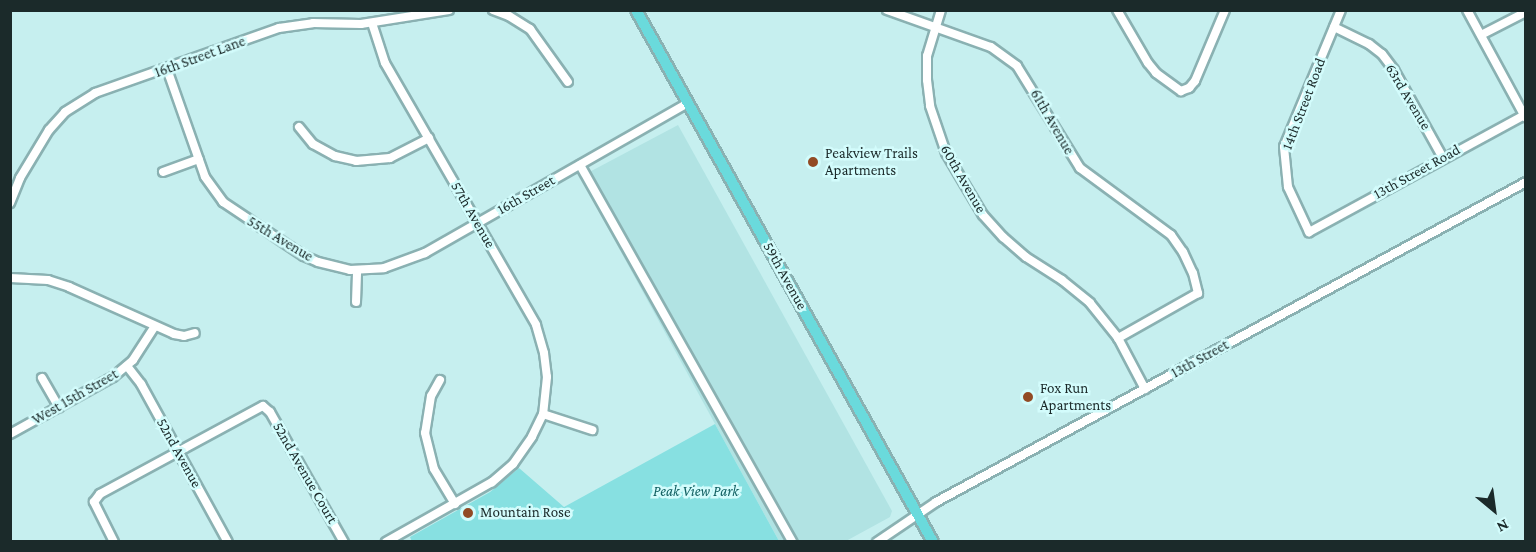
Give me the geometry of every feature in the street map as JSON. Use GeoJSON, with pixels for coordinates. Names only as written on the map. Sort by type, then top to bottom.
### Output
{"type":"FeatureCollection","features":[{"type":"Feature","properties":{"kind":"main road","name":"59th Avenue"},"geometry":{"type":"LineString","coordinates":[[636,10],[933,542]]}},
{"type":"Feature","properties":{"kind":"street","name":"16th Street Lane"},"geometry":{"type":"LineString","coordinates":[[11,202],[29,162],[65,112],[95,93],[296,24],[372,23],[448,10]]}},
{"type":"Feature","properties":{"kind":"street"},"geometry":{"type":"LineString","coordinates":[[493,10],[509,16],[530,29],[568,82]]}},
{"type":"Feature","properties":{"kind":"street"},"geometry":{"type":"LineString","coordinates":[[887,10],[934,27],[941,10]]}},
{"type":"Feature","properties":{"kind":"street"},"geometry":{"type":"LineString","coordinates":[[1118,10],[1148,63],[1162,78],[1180,91],[1189,88],[1195,81],[1225,10]]}},
{"type":"Feature","properties":{"kind":"street","name":"14th Street Road"},"geometry":{"type":"LineString","coordinates":[[1309,232],[1288,187],[1284,147],[1341,10]]}},
{"type":"Feature","properties":{"kind":"street"},"geometry":{"type":"LineString","coordinates":[[1467,10],[1525,115]]}},
{"type":"Feature","properties":{"kind":"street"},"geometry":{"type":"LineString","coordinates":[[1481,35],[1526,12]]}},
{"type":"Feature","properties":{"kind":"street","name":"57th Avenue"},"geometry":{"type":"LineString","coordinates":[[372,23],[386,63],[536,325],[542,341],[547,377],[543,414]]}},
{"type":"Feature","properties":{"kind":"street","name":"61th Avenue"},"geometry":{"type":"LineString","coordinates":[[934,27],[991,46],[1017,66],[1080,168],[1171,236],[1193,273],[1198,293],[1118,338]]}},
{"type":"Feature","properties":{"kind":"street","name":"60th Avenue"},"geometry":{"type":"LineString","coordinates":[[934,27],[927,56],[927,80],[930,106],[946,153],[983,214],[1003,237],[1026,257],[1062,280],[1090,303],[1118,338],[1145,389]]}},
{"type":"Feature","properties":{"kind":"street","name":"63rd Avenue"},"geometry":{"type":"LineString","coordinates":[[1334,27],[1369,44],[1382,54],[1394,70],[1443,158]]}},
{"type":"Feature","properties":{"kind":"street","name":"55th Avenue"},"geometry":{"type":"LineString","coordinates":[[167,69],[199,159],[213,188],[236,213],[304,256],[338,268],[357,270]]}},
{"type":"Feature","properties":{"kind":"street","name":"16th Street"},"geometry":{"type":"LineString","coordinates":[[357,270],[384,268],[408,261],[688,103]]}},
{"type":"Feature","properties":{"kind":"street","name":"13th Street Road"},"geometry":{"type":"LineString","coordinates":[[1309,232],[1525,115]]}},
{"type":"Feature","properties":{"kind":"street"},"geometry":{"type":"LineString","coordinates":[[299,126],[312,144],[335,156],[356,161],[390,158],[429,138]]}},
{"type":"Feature","properties":{"kind":"street"},"geometry":{"type":"LineString","coordinates":[[163,172],[199,159]]}},
{"type":"Feature","properties":{"kind":"street"},"geometry":{"type":"LineString","coordinates":[[580,165],[792,542]]}},
{"type":"Feature","properties":{"kind":"street","name":"13th Street"},"geometry":{"type":"LineString","coordinates":[[877,542],[936,502],[1526,182]]}},
{"type":"Feature","properties":{"kind":"street"},"geometry":{"type":"LineString","coordinates":[[356,302],[357,270]]}},
{"type":"Feature","properties":{"kind":"street"},"geometry":{"type":"LineString","coordinates":[[10,278],[48,280],[69,287],[174,334],[184,336],[195,333]]}},
{"type":"Feature","properties":{"kind":"street","name":"West 15th Street"},"geometry":{"type":"LineString","coordinates":[[10,434],[113,377],[127,366],[145,344],[155,326]]}},
{"type":"Feature","properties":{"kind":"street","name":"52nd Avenue"},"geometry":{"type":"LineString","coordinates":[[127,366],[141,384],[228,542]]}},
{"type":"Feature","properties":{"kind":"street"},"geometry":{"type":"LineString","coordinates":[[42,378],[59,408]]}},
{"type":"Feature","properties":{"kind":"street"},"geometry":{"type":"LineString","coordinates":[[440,380],[431,396],[425,433],[434,469],[455,504]]}},
{"type":"Feature","properties":{"kind":"street","name":"52nd Avenue Court"},"geometry":{"type":"LineString","coordinates":[[177,451],[263,406],[270,412],[344,542]]}},
{"type":"Feature","properties":{"kind":"street"},"geometry":{"type":"LineString","coordinates":[[386,542],[492,482],[513,464],[532,437],[543,414],[592,430]]}},
{"type":"Feature","properties":{"kind":"street"},"geometry":{"type":"LineString","coordinates":[[114,542],[94,502],[100,494],[177,451]]}},
{"type":"Feature","properties":{"kind":"shaded area"},"geometry":{"type":"Polygon","coordinates":[[[678,125],[892,511],[890,517],[846,541],[779,541],[580,177],[678,125]]]}},
{"type":"Feature","properties":{"kind":"green space","name":"Peak View Park"},"geometry":{"type":"Polygon","coordinates":[[[715,424],[779,541],[412,542],[410,537],[490,492],[519,468],[564,507],[715,424]]]}},
{"type":"Feature","properties":{"kind":"place","name":"Peakview Trails Apartments"},"geometry":{"type":"Point","coordinates":[813,162]}},
{"type":"Feature","properties":{"kind":"place","name":"Fox Run Apartments"},"geometry":{"type":"Point","coordinates":[1028,397]}},
{"type":"Feature","properties":{"kind":"place","name":"Mountain Rose"},"geometry":{"type":"Point","coordinates":[468,513]}}]}
